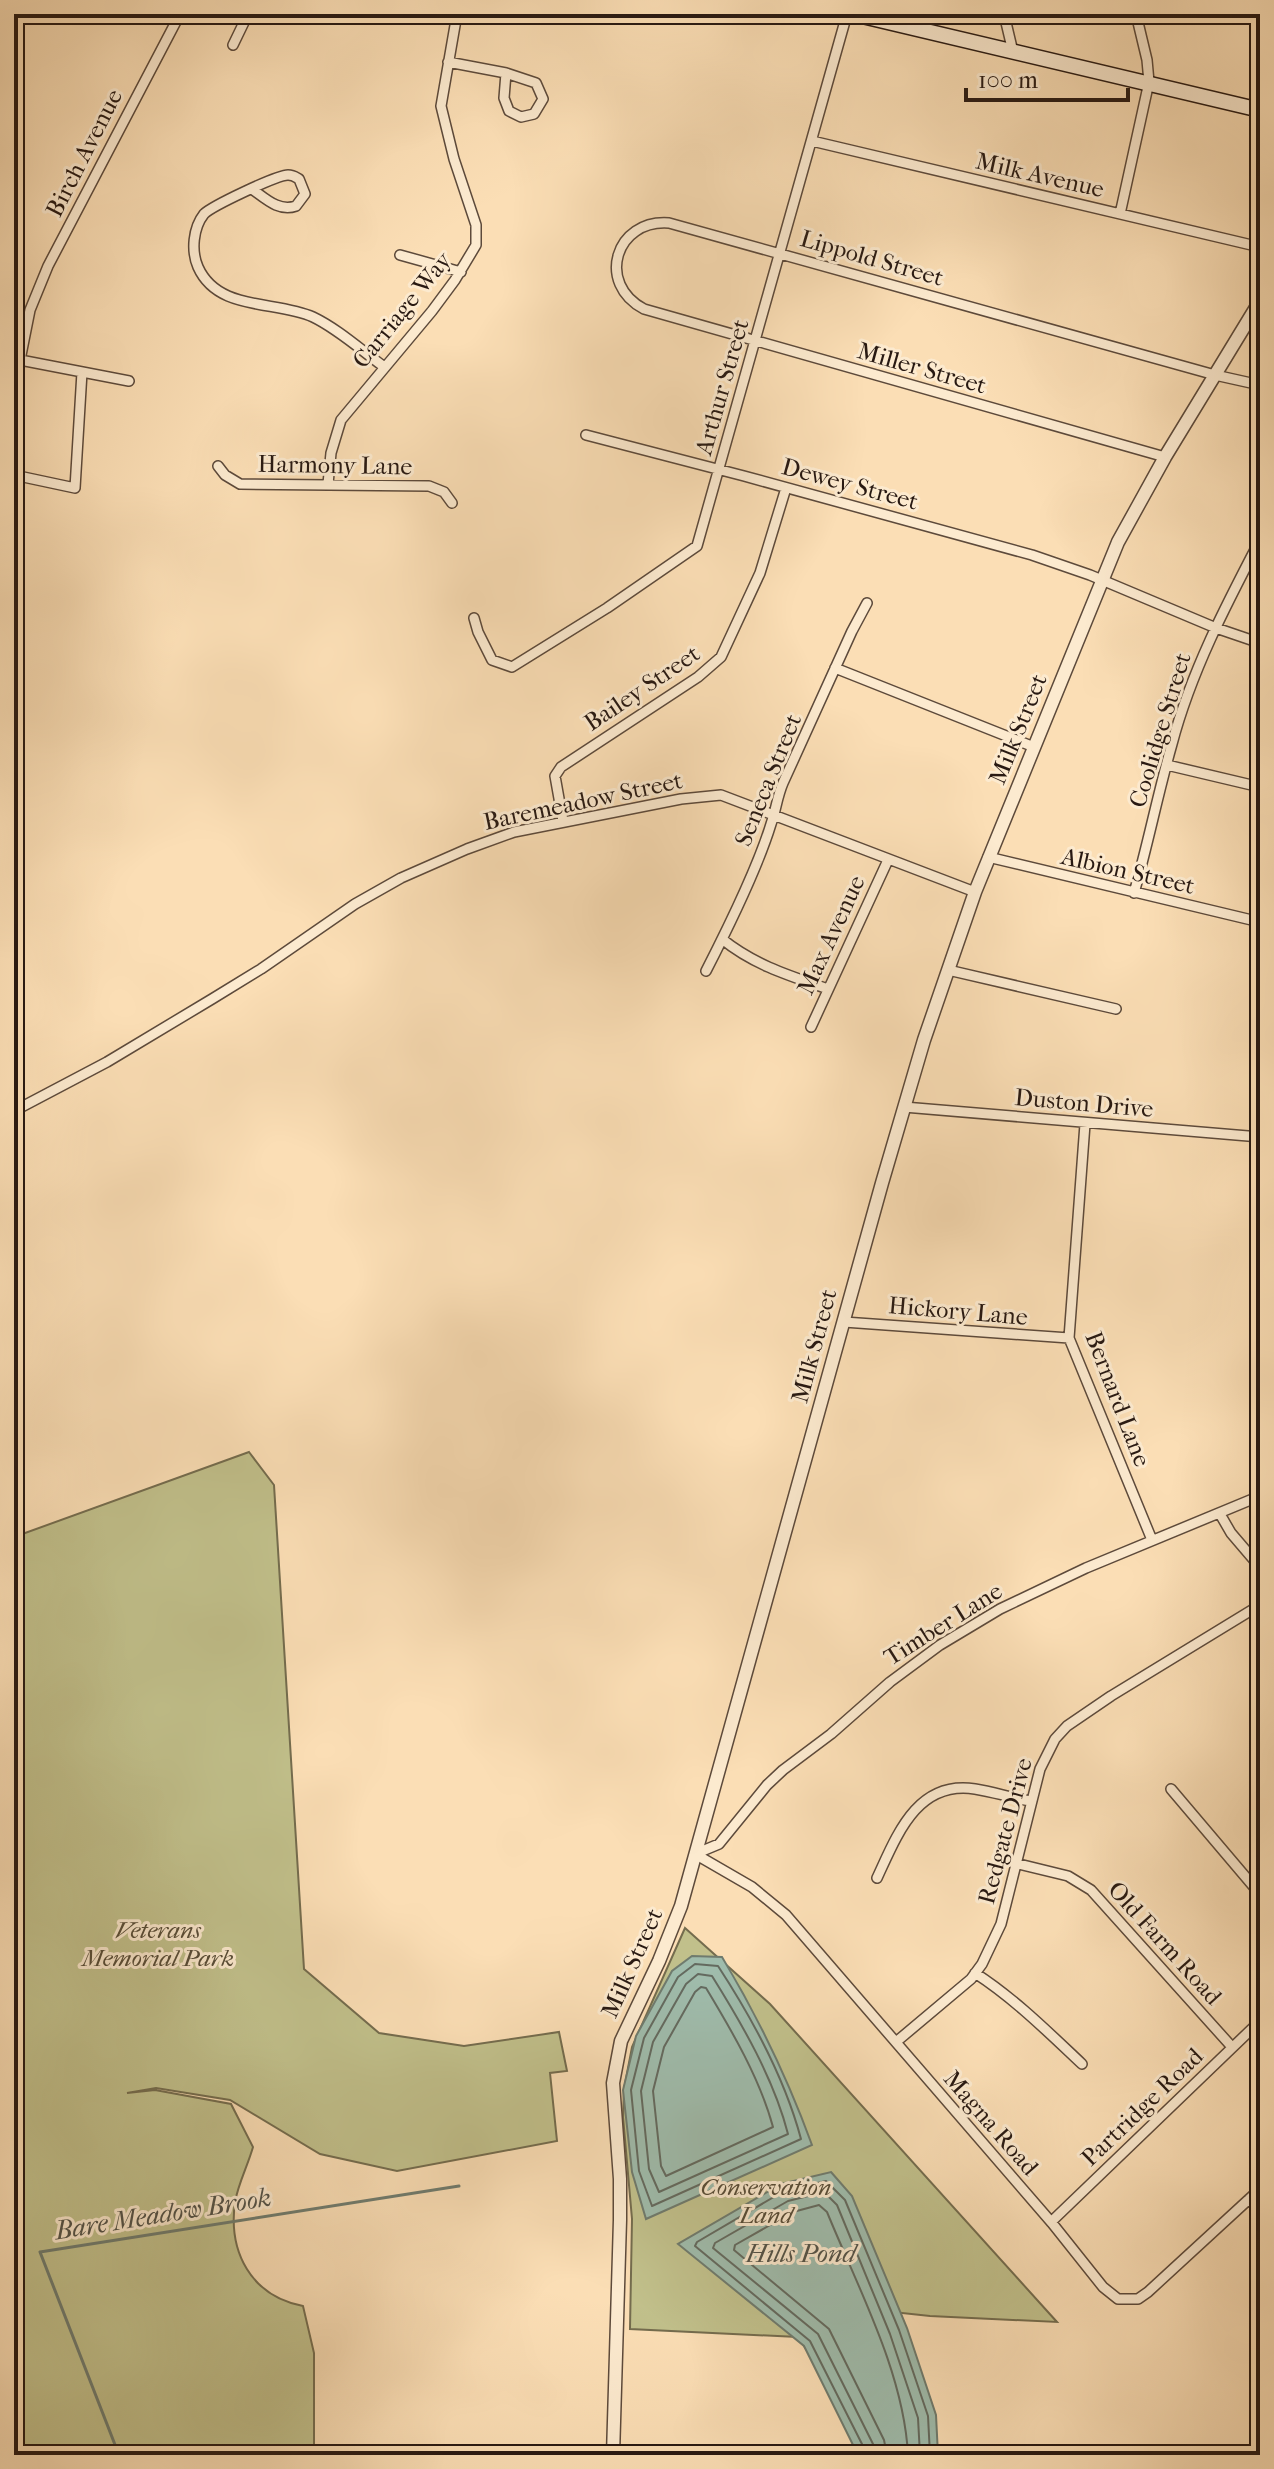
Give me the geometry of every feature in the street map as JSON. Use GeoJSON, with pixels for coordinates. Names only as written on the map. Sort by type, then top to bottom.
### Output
{"type":"FeatureCollection","features":[{"type":"Feature","properties":{"kind":"main road"},"geometry":{"type":"LineString","coordinates":[[854,14],[1260,110]]}},
{"type":"Feature","properties":{"kind":"street","name":"Birch Avenue"},"geometry":{"type":"LineString","coordinates":[[17,359],[30,310],[48,266],[180,14]]}},
{"type":"Feature","properties":{"kind":"street"},"geometry":{"type":"LineString","coordinates":[[233,45],[248,14]]}},
{"type":"Feature","properties":{"kind":"street","name":"Carriage Way"},"geometry":{"type":"LineString","coordinates":[[328,484],[331,453],[341,420],[432,311],[461,272],[476,245],[477,236],[441,106],[457,14]]}},
{"type":"Feature","properties":{"kind":"street","name":"Arthur Street"},"geometry":{"type":"LineString","coordinates":[[474,618],[492,660],[512,667],[697,546],[847,14]]}},
{"type":"Feature","properties":{"kind":"street"},"geometry":{"type":"LineString","coordinates":[[1004,14],[1013,52]]}},
{"type":"Feature","properties":{"kind":"street"},"geometry":{"type":"LineString","coordinates":[[1120,214],[1149,84],[1147,60],[1136,14]]}},
{"type":"Feature","properties":{"kind":"street"},"geometry":{"type":"LineString","coordinates":[[448,62],[506,73],[531,80],[540,88],[543,99],[534,114],[521,117],[509,111],[504,98],[506,73]]}},
{"type":"Feature","properties":{"kind":"street","name":"Milk Avenue"},"geometry":{"type":"LineString","coordinates":[[812,141],[1260,247]]}},
{"type":"Feature","properties":{"kind":"street"},"geometry":{"type":"LineString","coordinates":[[252,189],[285,208],[296,206],[305,194],[302,183],[289,175],[252,189],[215,206],[205,214],[197,226],[195,254],[206,279],[229,297],[310,316],[383,366]]}},
{"type":"Feature","properties":{"kind":"street","name":"Lippold Street"},"geometry":{"type":"LineString","coordinates":[[669,317],[637,306],[619,283],[616,269],[618,254],[629,236],[654,223],[669,223],[780,252],[1260,385]]}},
{"type":"Feature","properties":{"kind":"street"},"geometry":{"type":"LineString","coordinates":[[400,255],[461,272]]}},
{"type":"Feature","properties":{"kind":"street","name":"Milk Street"},"geometry":{"type":"LineString","coordinates":[[613,2455],[620,2179],[613,2083],[621,2041],[671,1933],[904,1107],[975,892],[1102,580],[1131,517],[1260,301]]}},
{"type":"Feature","properties":{"kind":"street","name":"Miller Street"},"geometry":{"type":"LineString","coordinates":[[669,317],[1165,457]]}},
{"type":"Feature","properties":{"kind":"street"},"geometry":{"type":"LineString","coordinates":[[17,359],[129,381]]}},
{"type":"Feature","properties":{"kind":"street"},"geometry":{"type":"LineString","coordinates":[[14,475],[75,488],[82,372]]}},
{"type":"Feature","properties":{"kind":"street","name":"Dewey Street"},"geometry":{"type":"LineString","coordinates":[[586,435],[983,541],[1102,580],[1260,643]]}},
{"type":"Feature","properties":{"kind":"street","name":"Harmony Lane"},"geometry":{"type":"LineString","coordinates":[[218,466],[225,475],[240,484],[429,486],[444,492],[452,503]]}},
{"type":"Feature","properties":{"kind":"street","name":"Bailey Street"},"geometry":{"type":"LineString","coordinates":[[563,821],[555,776],[561,767],[698,677],[721,657],[760,573],[786,488]]}},
{"type":"Feature","properties":{"kind":"street","name":"Coolidge Street"},"geometry":{"type":"LineString","coordinates":[[1134,893],[1184,708],[1216,628],[1260,540]]}},
{"type":"Feature","properties":{"kind":"street","name":"Seneca Street"},"geometry":{"type":"LineString","coordinates":[[706,971],[762,849],[775,803],[867,603]]}},
{"type":"Feature","properties":{"kind":"street"},"geometry":{"type":"LineString","coordinates":[[835,668],[1034,747]]}},
{"type":"Feature","properties":{"kind":"street"},"geometry":{"type":"LineString","coordinates":[[1167,765],[1260,787]]}},
{"type":"Feature","properties":{"kind":"street","name":"Baremeadow Street"},"geometry":{"type":"LineString","coordinates":[[14,1111],[99,1067],[212,999],[355,904],[401,878],[486,841],[563,821],[710,795],[735,799],[975,892]]}},
{"type":"Feature","properties":{"kind":"street","name":"Albion Street"},"geometry":{"type":"LineString","coordinates":[[988,857],[1260,922]]}},
{"type":"Feature","properties":{"kind":"street","name":"Max Avenue"},"geometry":{"type":"LineString","coordinates":[[811,1027],[888,860]]}},
{"type":"Feature","properties":{"kind":"street"},"geometry":{"type":"LineString","coordinates":[[722,939],[756,962],[828,989]]}},
{"type":"Feature","properties":{"kind":"street"},"geometry":{"type":"LineString","coordinates":[[948,970],[1116,1009]]}},
{"type":"Feature","properties":{"kind":"street","name":"Duston Drive"},"geometry":{"type":"LineString","coordinates":[[904,1107],[1260,1137]]}},
{"type":"Feature","properties":{"kind":"street","name":"Bernard Lane"},"geometry":{"type":"LineString","coordinates":[[1085,1124],[1069,1338],[1152,1540]]}},
{"type":"Feature","properties":{"kind":"street","name":"Hickory Lane"},"geometry":{"type":"LineString","coordinates":[[844,1322],[1069,1338]]}},
{"type":"Feature","properties":{"kind":"street","name":"Timber Lane"},"geometry":{"type":"LineString","coordinates":[[695,1854],[719,1844],[783,1770],[940,1645],[1000,1609],[1086,1568],[1260,1496]]}},
{"type":"Feature","properties":{"kind":"street"},"geometry":{"type":"LineString","coordinates":[[1220,1514],[1231,1533],[1260,1567]]}},
{"type":"Feature","properties":{"kind":"street","name":"Redgate Drive"},"geometry":{"type":"LineString","coordinates":[[896,2042],[975,1973],[992,1946],[1001,1924],[1031,1801],[1048,1751],[1067,1726],[1260,1605]]}},
{"type":"Feature","properties":{"kind":"street"},"geometry":{"type":"LineString","coordinates":[[877,1878],[899,1831],[912,1812],[937,1792],[956,1788],[974,1789],[1031,1801]]}},
{"type":"Feature","properties":{"kind":"street"},"geometry":{"type":"LineString","coordinates":[[1171,1789],[1260,1894]]}},
{"type":"Feature","properties":{"kind":"street","name":"Magna Road"},"geometry":{"type":"LineString","coordinates":[[695,1854],[752,1887],[778,1907],[1051,2222],[1103,2287],[1118,2299],[1138,2299],[1148,2292],[1260,2189]]}},
{"type":"Feature","properties":{"kind":"street","name":"Old Farm Road"},"geometry":{"type":"LineString","coordinates":[[1015,1863],[1068,1876],[1091,1890],[1232,2047]]}},
{"type":"Feature","properties":{"kind":"street"},"geometry":{"type":"LineString","coordinates":[[975,1973],[1018,2005],[1082,2064]]}},
{"type":"Feature","properties":{"kind":"street","name":"Partridge Road"},"geometry":{"type":"LineString","coordinates":[[1051,2222],[1260,2021]]}},
{"type":"Feature","properties":{"kind":"street"},"geometry":{"type":"LineString","coordinates":[[1249,2199],[1260,2211]]}},
{"type":"Feature","properties":{"kind":"green space","name":"Veterans Memorial Park"},"geometry":{"type":"Polygon","coordinates":[[[249,1452],[274,1485],[304,1969],[379,2033],[464,2046],[559,2032],[567,2071],[550,2073],[557,2141],[397,2171],[320,2154],[230,2100],[156,2088],[127,2093],[155,2090],[231,2104],[253,2147],[235,2202],[235,2238],[247,2269],[257,2282],[269,2293],[303,2306],[314,2353],[314,2455],[14,2455],[14,1537],[249,1452]]]}},
{"type":"Feature","properties":{"kind":"green space","name":"Conservation Land"},"geometry":{"type":"Polygon","coordinates":[[[685,1928],[770,2004],[1057,2322],[893,2312],[820,2370],[798,2337],[630,2329],[632,2219],[623,2117],[624,2089],[632,2047],[685,1928]]]}},
{"type":"Feature","properties":{"kind":"water","name":"Hills Pond"},"geometry":{"type":"Polygon","coordinates":[[[692,1956],[722,1957],[772,2049],[812,2145],[646,2219],[632,2172],[623,2090],[636,2036],[672,1971],[692,1956]]]}},
{"type":"Feature","properties":{"kind":"water","name":"Hills Pond"},"geometry":{"type":"Polygon","coordinates":[[[831,2172],[852,2196],[907,2328],[936,2415],[938,2455],[858,2455],[804,2346],[678,2244],[781,2184],[831,2172]]]}},
{"type":"Feature","properties":{"kind":"waterway","name":"Bare Meadow Brook"},"geometry":{"type":"LineString","coordinates":[[119,2455],[40,2252],[459,2186]]}}]}
